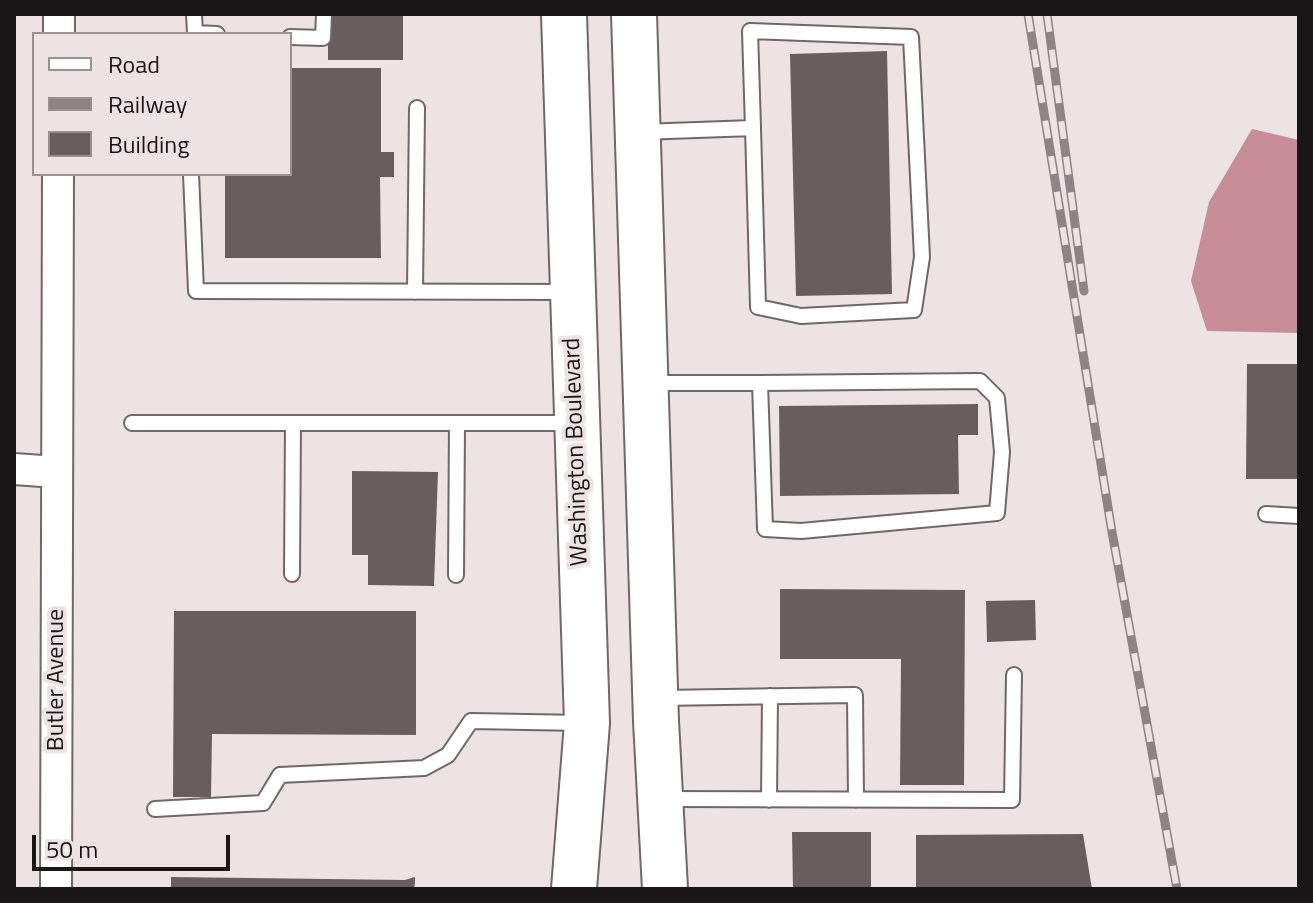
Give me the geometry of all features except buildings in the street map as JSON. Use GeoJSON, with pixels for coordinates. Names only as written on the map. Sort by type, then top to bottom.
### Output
{"type":"FeatureCollection","features":[{"type":"Feature","properties":{"kind":"main road","name":"Washington Boulevard"},"geometry":{"type":"LineString","coordinates":[[564,14],[587,723],[574,889]]}},
{"type":"Feature","properties":{"kind":"main road"},"geometry":{"type":"LineString","coordinates":[[634,14],[655,698],[665,889]]}},
{"type":"Feature","properties":{"kind":"street","name":"Butler Avenue"},"geometry":{"type":"LineString","coordinates":[[56,889],[58,176]]}},
{"type":"Feature","properties":{"kind":"street"},"geometry":{"type":"LineString","coordinates":[[14,469],[56,472]]}},
{"type":"Feature","properties":{"kind":"lane"},"geometry":{"type":"LineString","coordinates":[[292,37],[323,38],[324,14]]}},
{"type":"Feature","properties":{"kind":"lane"},"geometry":{"type":"LineString","coordinates":[[750,31],[911,37],[922,257],[914,310],[801,316],[758,307],[753,128],[750,31]]}},
{"type":"Feature","properties":{"kind":"lane"},"geometry":{"type":"LineString","coordinates":[[415,292],[417,108]]}},
{"type":"Feature","properties":{"kind":"lane"},"geometry":{"type":"LineString","coordinates":[[637,132],[753,128]]}},
{"type":"Feature","properties":{"kind":"lane"},"geometry":{"type":"LineString","coordinates":[[191,176],[196,291],[572,292]]}},
{"type":"Feature","properties":{"kind":"lane"},"geometry":{"type":"LineString","coordinates":[[645,383],[980,381],[997,398],[1002,452],[997,513],[801,531],[765,529],[760,383]]}},
{"type":"Feature","properties":{"kind":"lane"},"geometry":{"type":"LineString","coordinates":[[132,423],[576,423]]}},
{"type":"Feature","properties":{"kind":"lane"},"geometry":{"type":"LineString","coordinates":[[292,574],[293,423]]}},
{"type":"Feature","properties":{"kind":"lane"},"geometry":{"type":"LineString","coordinates":[[456,575],[457,423]]}},
{"type":"Feature","properties":{"kind":"lane"},"geometry":{"type":"LineString","coordinates":[[1266,514],[1299,516]]}},
{"type":"Feature","properties":{"kind":"lane"},"geometry":{"type":"LineString","coordinates":[[660,799],[1012,800],[1014,675]]}},
{"type":"Feature","properties":{"kind":"lane"},"geometry":{"type":"LineString","coordinates":[[655,698],[855,695],[856,800]]}},
{"type":"Feature","properties":{"kind":"lane"},"geometry":{"type":"LineString","coordinates":[[769,800],[770,696]]}},
{"type":"Feature","properties":{"kind":"lane"},"geometry":{"type":"LineString","coordinates":[[155,809],[263,803],[280,775],[424,768],[448,755],[471,721],[587,723]]}},
{"type":"Feature","properties":{"kind":"shaded area"},"geometry":{"type":"Polygon","coordinates":[[[1252,129],[1299,140],[1299,333],[1207,331],[1191,281],[1209,202],[1252,129]]]}},
{"type":"Feature","properties":{"kind":"railway"},"geometry":{"type":"LineString","coordinates":[[1028,14],[1112,532],[1177,889]]}},
{"type":"Feature","properties":{"kind":"railway"},"geometry":{"type":"LineString","coordinates":[[1047,14],[1084,291]]}}]}
